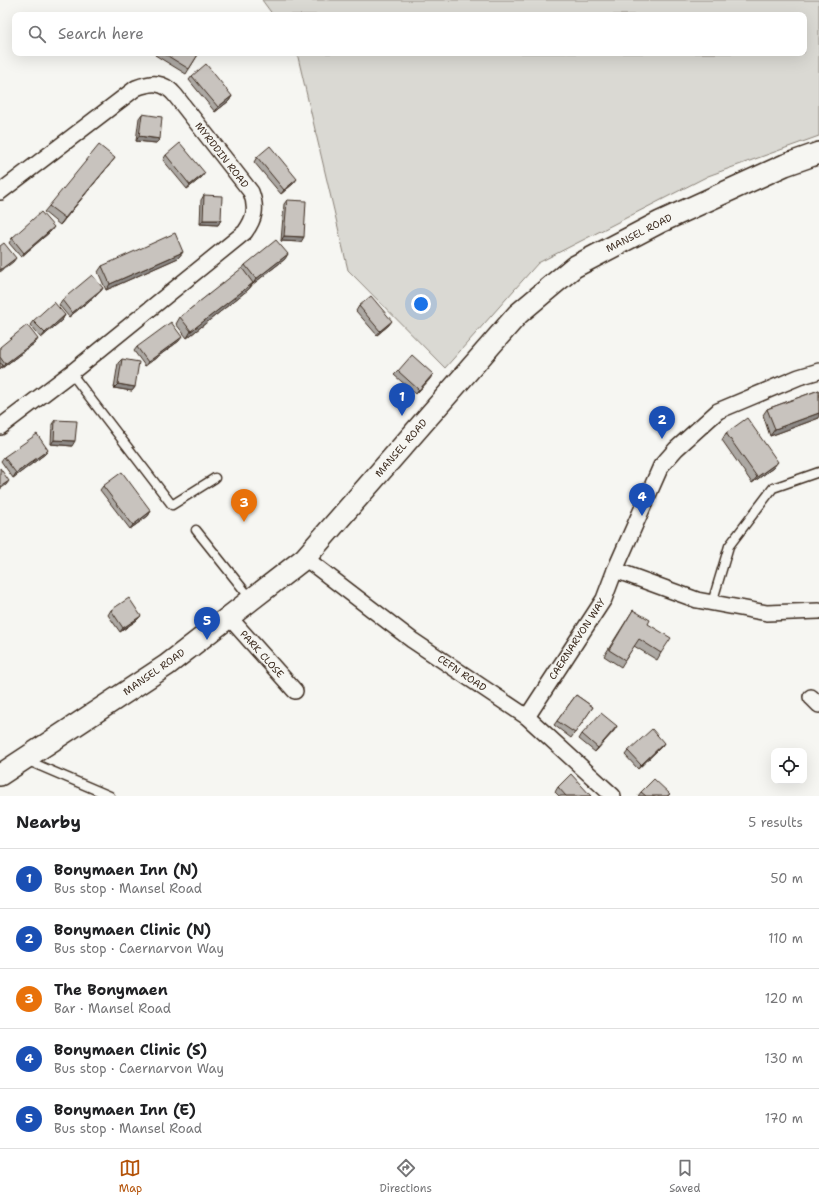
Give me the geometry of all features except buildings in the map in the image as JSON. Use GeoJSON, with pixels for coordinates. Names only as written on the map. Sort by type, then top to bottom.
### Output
{"type":"FeatureCollection","features":[{"type":"Feature","properties":{"kind":"street","name":"MYRDDIN ROAD"},"geometry":{"type":"LineString","coordinates":[[0,192],[136,88],[149,83],[159,83],[169,88],[251,192],[255,202],[255,212],[252,222],[245,232],[70,373],[0,426]]}},
{"type":"Feature","properties":{"kind":"street","name":"MANSEL ROAD"},"geometry":{"type":"LineString","coordinates":[[0,775],[167,665],[228,616],[305,558],[518,314],[574,267],[660,222],[785,166],[819,153]]}},
{"type":"Feature","properties":{"kind":"street","name":"CAERNARVON WAY"},"geometry":{"type":"LineString","coordinates":[[527,717],[604,599],[615,570],[661,466],[676,449],[718,411],[799,377],[819,371]]}},
{"type":"Feature","properties":{"kind":"street","name":"CEFN ROAD"},"geometry":{"type":"LineString","coordinates":[[305,558],[412,640],[527,717],[613,796]]}},
{"type":"Feature","properties":{"kind":"street"},"geometry":{"type":"LineString","coordinates":[[615,570],[697,600],[767,613],[819,611]]}},
{"type":"Feature","properties":{"kind":"street","name":"PARK CLOSE"},"geometry":{"type":"LineString","coordinates":[[228,616],[295,691]]}},
{"type":"Feature","properties":{"kind":"lane"},"geometry":{"type":"LineString","coordinates":[[70,373],[172,505],[215,478]]}},
{"type":"Feature","properties":{"kind":"lane"},"geometry":{"type":"LineString","coordinates":[[712,603],[729,546],[773,488],[819,472]]}},
{"type":"Feature","properties":{"kind":"lane"},"geometry":{"type":"LineString","coordinates":[[196,530],[251,599]]}},
{"type":"Feature","properties":{"kind":"lane"},"geometry":{"type":"LineString","coordinates":[[24,759],[110,796]]}},
{"type":"Feature","properties":{"kind":"shaded area"},"geometry":{"type":"Polygon","coordinates":[[[262,0],[819,0],[819,136],[708,176],[538,263],[445,368],[348,270],[298,56],[807,56],[807,12],[271,12],[262,0]]]}},
{"type":"Feature","properties":{"kind":"place","name":"Bonymaen Inn (N)"},"geometry":{"type":"Point","coordinates":[402,416]}},
{"type":"Feature","properties":{"kind":"place","name":"Bonymaen Clinic (N)"},"geometry":{"type":"Point","coordinates":[662,439]}},
{"type":"Feature","properties":{"kind":"place","name":"Bonymaen Clinic (S)"},"geometry":{"type":"Point","coordinates":[642,516]}},
{"type":"Feature","properties":{"kind":"place","name":"The Bonymaen"},"geometry":{"type":"Point","coordinates":[244,522]}},
{"type":"Feature","properties":{"kind":"place","name":"Bonymaen Inn (E)"},"geometry":{"type":"Point","coordinates":[207,640]}}]}
